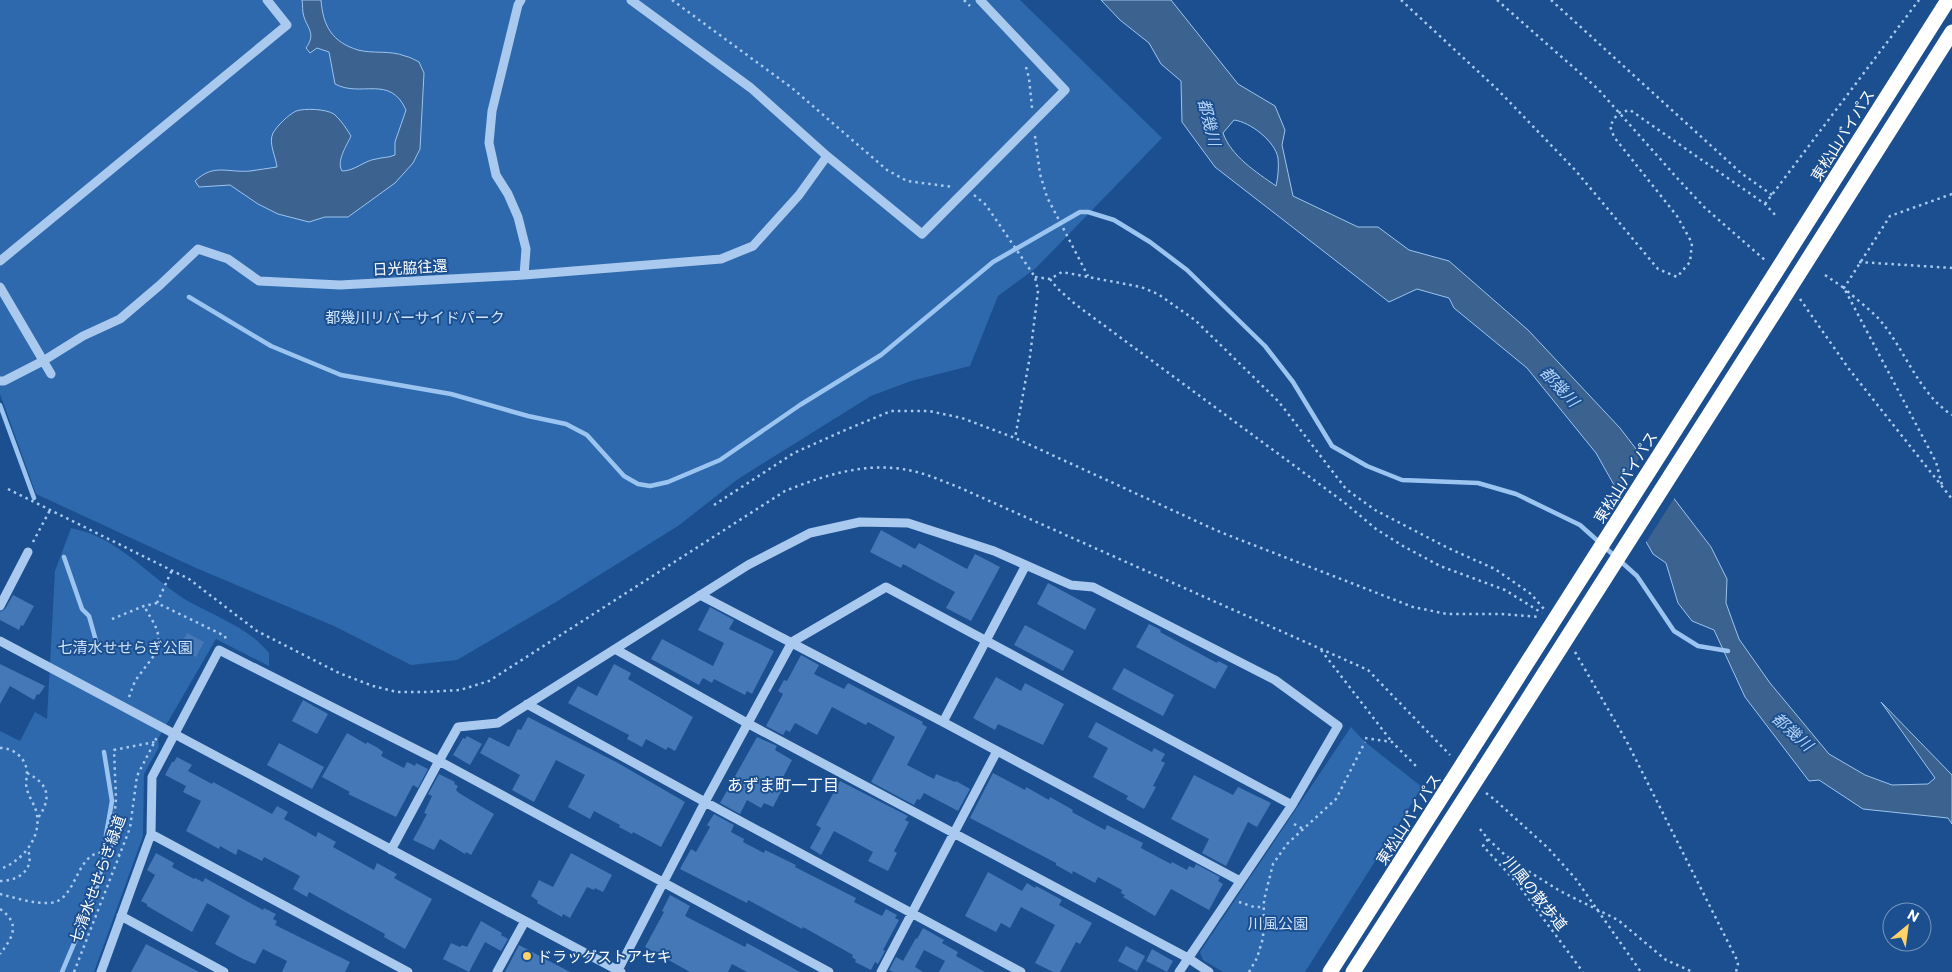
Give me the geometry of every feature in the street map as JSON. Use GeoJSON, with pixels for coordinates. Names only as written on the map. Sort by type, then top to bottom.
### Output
{"type":"FeatureCollection","features":[{"type":"Feature","properties":{"kind":"highway","name":"東松山バイパス"},"geometry":{"type":"LineString","coordinates":[[1330,972],[1948,0]]}},
{"type":"Feature","properties":{"kind":"highway"},"geometry":{"type":"LineString","coordinates":[[1354,972],[1952,32]]}},
{"type":"Feature","properties":{"kind":"street"},"geometry":{"type":"LineString","coordinates":[[0,261],[287,25],[267,0]]}},
{"type":"Feature","properties":{"kind":"street"},"geometry":{"type":"LineString","coordinates":[[521,0],[518,5],[492,111],[490,143],[496,175],[508,194],[518,217],[526,249],[524,276]]}},
{"type":"Feature","properties":{"kind":"street"},"geometry":{"type":"LineString","coordinates":[[631,0],[751,88],[828,156],[922,234],[1065,90],[980,0]]}},
{"type":"Feature","properties":{"kind":"street","name":"日光脇往還"},"geometry":{"type":"LineString","coordinates":[[0,380],[4,381],[43,361],[83,336],[120,319],[198,249],[228,259],[259,281],[340,284],[524,276],[721,259],[753,246],[799,194],[828,156]]}},
{"type":"Feature","properties":{"kind":"street"},"geometry":{"type":"LineString","coordinates":[[0,287],[51,374]]}},
{"type":"Feature","properties":{"kind":"street"},"geometry":{"type":"LineString","coordinates":[[391,850],[458,727],[498,723],[748,565],[810,533],[860,522],[908,523],[994,551],[1071,585],[1093,587],[1275,680],[1338,726],[1292,805],[1179,972]]}},
{"type":"Feature","properties":{"kind":"street"},"geometry":{"type":"LineString","coordinates":[[0,606],[28,552]]}},
{"type":"Feature","properties":{"kind":"street"},"geometry":{"type":"LineString","coordinates":[[943,722],[1026,565]]}},
{"type":"Feature","properties":{"kind":"street"},"geometry":{"type":"LineString","coordinates":[[0,641],[618,971],[662,883],[792,642],[886,587],[985,642],[1292,805]]}},
{"type":"Feature","properties":{"kind":"street"},"geometry":{"type":"LineString","coordinates":[[700,595],[792,642],[1240,881]]}},
{"type":"Feature","properties":{"kind":"street"},"geometry":{"type":"LineString","coordinates":[[615,649],[747,723],[1188,958],[1209,972]]}},
{"type":"Feature","properties":{"kind":"street"},"geometry":{"type":"LineString","coordinates":[[101,972],[151,834],[152,777],[218,650],[439,761],[829,972]]}},
{"type":"Feature","properties":{"kind":"street"},"geometry":{"type":"LineString","coordinates":[[527,704],[1021,972]]}},
{"type":"Feature","properties":{"kind":"street"},"geometry":{"type":"LineString","coordinates":[[881,972],[997,752]]}},
{"type":"Feature","properties":{"kind":"street"},"geometry":{"type":"LineString","coordinates":[[151,834],[408,972]]}},
{"type":"Feature","properties":{"kind":"street"},"geometry":{"type":"LineString","coordinates":[[121,916],[224,972]]}},
{"type":"Feature","properties":{"kind":"street"},"geometry":{"type":"LineString","coordinates":[[497,972],[524,921]]}},
{"type":"Feature","properties":{"kind":"path"},"geometry":{"type":"LineString","coordinates":[[672,0],[792,88],[886,170],[907,181],[955,187]]}},
{"type":"Feature","properties":{"kind":"path"},"geometry":{"type":"LineString","coordinates":[[1401,0],[1498,90],[1576,171],[1658,269],[1677,277],[1690,262],[1692,243],[1677,216],[1614,136],[1610,126],[1618,113],[1630,110],[1765,204],[1777,217]]}},
{"type":"Feature","properties":{"kind":"path"},"geometry":{"type":"LineString","coordinates":[[1497,0],[1598,90],[1704,206],[1768,263]]}},
{"type":"Feature","properties":{"kind":"path"},"geometry":{"type":"LineString","coordinates":[[1551,0],[1741,173],[1772,195]]}},
{"type":"Feature","properties":{"kind":"path"},"geometry":{"type":"LineString","coordinates":[[1765,204],[1919,0]]}},
{"type":"Feature","properties":{"kind":"path"},"geometry":{"type":"LineString","coordinates":[[970,194],[978,197],[986,205],[1036,277],[1038,291],[1030,356],[1014,438]]}},
{"type":"Feature","properties":{"kind":"path"},"geometry":{"type":"LineString","coordinates":[[1844,288],[1890,216],[1952,194]]}},
{"type":"Feature","properties":{"kind":"path"},"geometry":{"type":"LineString","coordinates":[[1859,262],[1952,268]]}},
{"type":"Feature","properties":{"kind":"path"},"geometry":{"type":"LineString","coordinates":[[1036,277],[1050,279],[1062,272],[1141,287],[1158,294],[1195,320],[1279,402],[1346,489],[1374,510],[1448,548],[1495,569],[1531,594],[1545,613],[1505,590],[1440,566],[1376,529],[1345,503],[1074,304],[1050,279]]}},
{"type":"Feature","properties":{"kind":"path"},"geometry":{"type":"LineString","coordinates":[[1825,275],[1844,288],[1879,320],[1929,394],[1942,409],[1952,415]]}},
{"type":"Feature","properties":{"kind":"path"},"geometry":{"type":"LineString","coordinates":[[1844,288],[1936,462],[1943,488]]}},
{"type":"Feature","properties":{"kind":"path"},"geometry":{"type":"LineString","coordinates":[[1798,297],[1849,369],[1952,499]]}},
{"type":"Feature","properties":{"kind":"path"},"geometry":{"type":"LineString","coordinates":[[714,505],[794,453],[891,411],[929,411],[962,418],[1014,438],[1220,532],[1413,607],[1448,614],[1502,614],[1544,618]]}},
{"type":"Feature","properties":{"kind":"path"},"geometry":{"type":"LineString","coordinates":[[8,489],[189,579],[257,631],[339,673],[373,686],[397,692],[426,692],[460,690],[489,681],[785,491],[821,476],[861,467],[892,468],[919,472],[956,486],[1368,670],[1452,758]]}},
{"type":"Feature","properties":{"kind":"path"},"geometry":{"type":"LineString","coordinates":[[28,552],[50,510]]}},
{"type":"Feature","properties":{"kind":"path"},"geometry":{"type":"LineString","coordinates":[[157,603],[172,570]]}},
{"type":"Feature","properties":{"kind":"path"},"geometry":{"type":"LineString","coordinates":[[112,619],[144,606],[157,603],[225,636],[227,645]]}},
{"type":"Feature","properties":{"kind":"path"},"geometry":{"type":"LineString","coordinates":[[128,697],[134,681],[158,650],[159,637],[144,606]]}},
{"type":"Feature","properties":{"kind":"path"},"geometry":{"type":"LineString","coordinates":[[1572,649],[1627,742],[1716,914],[1736,958],[1738,964],[1736,972]]}},
{"type":"Feature","properties":{"kind":"path"},"geometry":{"type":"LineString","coordinates":[[1321,650],[1392,742],[1416,766]]}},
{"type":"Feature","properties":{"kind":"path","name":"七清水せせらぎ緑道"},"geometry":{"type":"LineString","coordinates":[[74,972],[130,828],[137,776],[157,737]]}},
{"type":"Feature","properties":{"kind":"path"},"geometry":{"type":"LineString","coordinates":[[1249,972],[1257,958],[1264,938],[1264,900],[1273,864],[1287,844],[1336,799],[1365,740],[1392,742]]}},
{"type":"Feature","properties":{"kind":"path"},"geometry":{"type":"LineString","coordinates":[[109,853],[116,798],[114,750],[155,742]]}},
{"type":"Feature","properties":{"kind":"path"},"geometry":{"type":"LineString","coordinates":[[0,748],[9,748],[26,765],[26,788],[38,819],[36,831],[28,849],[8,866],[0,869]]}},
{"type":"Feature","properties":{"kind":"path"},"geometry":{"type":"LineString","coordinates":[[27,773],[39,781],[46,794],[46,807],[38,819]]}},
{"type":"Feature","properties":{"kind":"path"},"geometry":{"type":"LineString","coordinates":[[1483,791],[1548,848],[1575,878],[1641,972]]}},
{"type":"Feature","properties":{"kind":"path","name":"川風の散歩道"},"geometry":{"type":"LineString","coordinates":[[1480,829],[1488,839],[1483,846],[1517,883],[1583,972]]}},
{"type":"Feature","properties":{"kind":"path"},"geometry":{"type":"LineString","coordinates":[[1488,839],[1505,855],[1560,891],[1618,920],[1666,960],[1693,972]]}},
{"type":"Feature","properties":{"kind":"path"},"geometry":{"type":"LineString","coordinates":[[0,881],[9,881],[22,874],[30,864],[28,849]]}},
{"type":"Feature","properties":{"kind":"path"},"geometry":{"type":"LineString","coordinates":[[0,894],[52,903],[62,898],[76,880],[85,861],[94,854],[102,852],[120,856]]}},
{"type":"Feature","properties":{"kind":"path"},"geometry":{"type":"LineString","coordinates":[[1230,896],[1244,904],[1264,907]]}},
{"type":"Feature","properties":{"kind":"path"},"geometry":{"type":"LineString","coordinates":[[0,909],[10,918],[14,926],[13,935],[0,954]]}},
{"type":"Feature","properties":{"kind":"green space","name":"都幾川リバーサイドパーク"},"geometry":{"type":"Polygon","coordinates":[[[0,0],[1020,0],[1162,138],[1036,268],[998,296],[970,366],[911,381],[871,396],[738,479],[678,526],[556,602],[457,660],[411,665],[334,626],[196,568],[36,494],[0,394],[0,0]]]}},
{"type":"Feature","properties":{"kind":"green space","name":"七清水せせらぎ公園"},"geometry":{"type":"Polygon","coordinates":[[[71,528],[90,533],[108,542],[175,593],[241,629],[261,644],[269,653],[269,666],[216,639],[158,739],[159,747],[144,774],[143,836],[94,972],[0,972],[0,731],[20,741],[35,712],[47,719],[55,571],[71,528]]]}},
{"type":"Feature","properties":{"kind":"green space","name":"川風公園"},"geometry":{"type":"Polygon","coordinates":[[[1351,727],[1365,742],[1422,787],[1305,972],[1223,972],[1203,960],[1200,952],[1351,727]]]}},
{"type":"Feature","properties":{"kind":"water"},"geometry":{"type":"Polygon","coordinates":[[[302,0],[321,0],[324,18],[331,32],[335,38],[349,47],[409,57],[419,62],[424,73],[420,149],[413,163],[395,183],[348,217],[325,217],[309,222],[278,214],[258,204],[230,185],[199,187],[195,181],[202,175],[215,170],[250,171],[277,167],[272,146],[273,133],[286,118],[300,110],[330,112],[337,116],[345,127],[351,136],[341,158],[340,167],[342,171],[347,171],[371,160],[395,155],[395,142],[406,110],[399,99],[392,93],[374,89],[345,88],[335,84],[329,52],[317,48],[310,53],[306,48],[311,35],[303,15],[302,0]]]}},
{"type":"Feature","properties":{"kind":"water","name":"都幾川"},"geometry":{"type":"Polygon","coordinates":[[[1101,0],[1171,0],[1238,84],[1275,106],[1285,130],[1282,145],[1293,196],[1358,227],[1378,227],[1409,250],[1449,261],[1528,330],[1620,428],[1711,547],[1727,579],[1726,603],[1739,639],[1770,683],[1829,754],[1865,775],[1892,785],[1928,784],[1935,778],[1881,702],[1952,775],[1952,824],[1948,818],[1863,809],[1819,780],[1809,781],[1745,697],[1714,630],[1692,621],[1678,603],[1666,563],[1653,554],[1596,453],[1527,368],[1454,308],[1449,298],[1417,289],[1389,302],[1215,167],[1182,122],[1181,81],[1161,64],[1149,43],[1120,20],[1101,0]],[[1234,120],[1223,133],[1227,141],[1245,163],[1276,186],[1278,158],[1276,152],[1261,133],[1234,120]]]}},
{"type":"Feature","properties":{"kind":"pier"},"geometry":{"type":"Polygon","coordinates":[[[1642,454],[1675,497],[1645,544],[1616,494],[1642,454]]]}},
{"type":"Feature","properties":{"kind":"building"},"geometry":{"type":"Polygon","coordinates":[[[881,530],[915,549],[919,543],[967,569],[975,554],[1000,567],[971,621],[946,608],[955,592],[903,564],[901,568],[870,552],[881,530]]]}},
{"type":"Feature","properties":{"kind":"building"},"geometry":{"type":"Polygon","coordinates":[[[1048,583],[1096,609],[1085,630],[1037,604],[1048,583]]]}},
{"type":"Feature","properties":{"kind":"building"},"geometry":{"type":"Polygon","coordinates":[[[13,595],[34,606],[19,630],[0,620],[0,612],[5,609],[13,595]]]}},
{"type":"Feature","properties":{"kind":"building"},"geometry":{"type":"Polygon","coordinates":[[[710,607],[734,620],[729,629],[774,651],[752,694],[747,691],[745,695],[714,679],[712,683],[703,678],[699,685],[651,659],[662,639],[713,666],[724,643],[698,630],[710,607]]]}},
{"type":"Feature","properties":{"kind":"building"},"geometry":{"type":"Polygon","coordinates":[[[1149,624],[1217,663],[1218,661],[1228,666],[1215,689],[1136,647],[1149,624]]]}},
{"type":"Feature","properties":{"kind":"building"},"geometry":{"type":"Polygon","coordinates":[[[1025,625],[1074,651],[1063,671],[1014,645],[1025,625]]]}},
{"type":"Feature","properties":{"kind":"building"},"geometry":{"type":"Polygon","coordinates":[[[187,633],[204,642],[196,657],[179,648],[187,633]]]}},
{"type":"Feature","properties":{"kind":"building"},"geometry":{"type":"Polygon","coordinates":[[[801,655],[819,665],[814,674],[844,689],[848,683],[923,722],[922,724],[927,727],[907,765],[934,779],[936,774],[956,781],[970,789],[958,811],[924,793],[920,800],[917,799],[914,805],[871,782],[895,737],[868,722],[866,725],[832,707],[817,735],[795,723],[790,732],[786,730],[783,735],[766,726],[783,694],[778,691],[784,680],[787,681],[801,655]]]}},
{"type":"Feature","properties":{"kind":"building"},"geometry":{"type":"Polygon","coordinates":[[[0,664],[45,686],[34,700],[10,686],[0,704],[0,664]]]}},
{"type":"Feature","properties":{"kind":"building"},"geometry":{"type":"Polygon","coordinates":[[[614,664],[631,673],[628,679],[693,717],[675,751],[668,747],[666,750],[646,739],[642,747],[627,739],[629,735],[568,703],[578,686],[597,696],[614,664]]]}},
{"type":"Feature","properties":{"kind":"building"},"geometry":{"type":"Polygon","coordinates":[[[1124,668],[1174,695],[1163,716],[1112,689],[1124,668]]]}},
{"type":"Feature","properties":{"kind":"building"},"geometry":{"type":"Polygon","coordinates":[[[996,677],[1021,691],[1025,683],[1064,704],[1043,745],[998,724],[995,730],[973,718],[996,677]]]}},
{"type":"Feature","properties":{"kind":"building"},"geometry":{"type":"Polygon","coordinates":[[[303,700],[328,714],[317,734],[292,721],[303,700]]]}},
{"type":"Feature","properties":{"kind":"building"},"geometry":{"type":"Polygon","coordinates":[[[528,717],[618,763],[685,802],[661,847],[633,832],[632,834],[594,811],[590,819],[568,807],[585,775],[556,760],[534,802],[512,790],[520,775],[480,753],[489,737],[509,747],[518,729],[521,730],[528,717]]]}},
{"type":"Feature","properties":{"kind":"building"},"geometry":{"type":"Polygon","coordinates":[[[1096,722],[1152,752],[1154,748],[1165,754],[1161,761],[1165,763],[1153,786],[1156,787],[1144,809],[1126,799],[1128,796],[1093,777],[1108,748],[1088,737],[1096,722]]]}},
{"type":"Feature","properties":{"kind":"building"},"geometry":{"type":"Polygon","coordinates":[[[347,733],[366,744],[367,742],[378,748],[383,752],[381,756],[404,768],[407,762],[415,766],[416,763],[428,769],[418,788],[413,785],[396,817],[348,794],[350,792],[322,777],[347,733]]]}},
{"type":"Feature","properties":{"kind":"building"},"geometry":{"type":"Polygon","coordinates":[[[467,736],[482,744],[470,765],[453,755],[463,738],[465,739],[467,736]]]}},
{"type":"Feature","properties":{"kind":"building"},"geometry":{"type":"Polygon","coordinates":[[[757,737],[777,746],[775,750],[792,760],[778,787],[782,790],[773,807],[764,803],[761,808],[747,800],[740,814],[720,803],[757,737]]]}},
{"type":"Feature","properties":{"kind":"building"},"geometry":{"type":"Polygon","coordinates":[[[279,743],[324,767],[312,789],[267,765],[279,743]]]}},
{"type":"Feature","properties":{"kind":"building"},"geometry":{"type":"Polygon","coordinates":[[[177,757],[192,765],[188,771],[212,784],[213,782],[272,814],[277,806],[288,812],[284,819],[316,837],[318,832],[336,842],[333,847],[374,870],[377,863],[397,874],[394,878],[432,899],[405,949],[384,937],[385,934],[309,892],[307,897],[293,889],[300,876],[264,857],[262,861],[238,849],[236,855],[220,846],[219,849],[186,831],[201,801],[183,792],[186,786],[165,775],[177,757]]]}},
{"type":"Feature","properties":{"kind":"building"},"geometry":{"type":"Polygon","coordinates":[[[993,773],[1025,790],[1026,787],[1049,800],[1050,797],[1073,810],[1072,812],[1105,830],[1107,825],[1143,843],[1141,848],[1171,864],[1172,862],[1187,870],[1189,866],[1194,868],[1196,864],[1220,877],[1218,881],[1223,884],[1209,910],[1171,889],[1155,916],[1123,897],[1125,895],[1121,893],[1122,890],[1098,877],[1095,883],[1073,871],[1072,874],[1056,865],[1056,863],[970,818],[993,773]]]}},
{"type":"Feature","properties":{"kind":"building"},"geometry":{"type":"Polygon","coordinates":[[[439,774],[455,782],[454,784],[458,786],[456,790],[459,793],[494,814],[471,855],[466,852],[465,854],[440,839],[434,850],[413,840],[427,814],[424,813],[432,796],[428,794],[439,774]]]}},
{"type":"Feature","properties":{"kind":"building"},"geometry":{"type":"Polygon","coordinates":[[[1194,775],[1233,795],[1238,787],[1271,803],[1257,827],[1248,822],[1226,866],[1202,853],[1209,839],[1171,819],[1194,775]]]}},
{"type":"Feature","properties":{"kind":"building"},"geometry":{"type":"Polygon","coordinates":[[[840,781],[908,816],[905,820],[909,822],[894,851],[897,853],[888,871],[868,861],[873,852],[834,831],[821,855],[810,848],[821,828],[816,825],[840,781]]]}},
{"type":"Feature","properties":{"kind":"building"},"geometry":{"type":"Polygon","coordinates":[[[714,814],[734,825],[731,832],[744,839],[743,842],[764,853],[765,850],[796,865],[795,867],[856,898],[854,902],[882,916],[886,909],[897,915],[895,918],[899,920],[883,950],[885,951],[878,964],[875,962],[871,970],[855,962],[856,960],[852,957],[853,955],[803,927],[802,929],[748,900],[747,903],[680,869],[691,849],[696,852],[710,827],[707,825],[714,814]]]}},
{"type":"Feature","properties":{"kind":"building"},"geometry":{"type":"Polygon","coordinates":[[[156,853],[174,863],[172,867],[194,879],[203,882],[205,878],[263,910],[264,908],[276,914],[273,919],[277,921],[275,925],[350,962],[345,972],[282,972],[287,961],[263,949],[255,964],[243,959],[215,944],[230,916],[207,903],[192,932],[147,906],[147,904],[141,901],[155,875],[147,870],[156,853]]]}},
{"type":"Feature","properties":{"kind":"building"},"geometry":{"type":"Polygon","coordinates":[[[571,853],[612,875],[603,892],[587,887],[570,918],[563,914],[562,917],[537,903],[538,901],[531,896],[539,880],[553,887],[571,853]]]}},
{"type":"Feature","properties":{"kind":"building"},"geometry":{"type":"Polygon","coordinates":[[[988,872],[1022,891],[1027,883],[1035,888],[1036,886],[1062,900],[1059,905],[1092,923],[1080,944],[1076,942],[1060,972],[1053,972],[1035,963],[1055,925],[1021,907],[1010,928],[1001,923],[996,932],[965,916],[988,872]]]}},
{"type":"Feature","properties":{"kind":"building"},"geometry":{"type":"Polygon","coordinates":[[[670,895],[690,906],[685,916],[745,947],[747,943],[800,972],[747,972],[732,964],[728,972],[690,972],[645,947],[664,912],[662,911],[670,895]]]}},
{"type":"Feature","properties":{"kind":"building"},"geometry":{"type":"Polygon","coordinates":[[[481,921],[502,933],[501,935],[508,939],[501,951],[485,942],[469,972],[443,959],[451,943],[460,947],[462,945],[467,947],[481,921]]]}},
{"type":"Feature","properties":{"kind":"building"},"geometry":{"type":"Polygon","coordinates":[[[923,928],[944,940],[942,943],[958,952],[956,956],[985,972],[939,972],[945,961],[924,950],[915,967],[923,972],[893,972],[889,970],[896,957],[903,961],[923,928]]]}},
{"type":"Feature","properties":{"kind":"building"},"geometry":{"type":"Polygon","coordinates":[[[146,944],[199,972],[131,972],[146,944]]]}},
{"type":"Feature","properties":{"kind":"building","name":"ドラッグストアセキ"},"geometry":{"type":"Polygon","coordinates":[[[519,945],[570,972],[505,972],[519,945]]]}},
{"type":"Feature","properties":{"kind":"building"},"geometry":{"type":"Polygon","coordinates":[[[1126,946],[1145,956],[1137,971],[1118,961],[1126,946]]]}},
{"type":"Feature","properties":{"kind":"building"},"geometry":{"type":"Polygon","coordinates":[[[1152,949],[1173,961],[1167,972],[1146,961],[1152,949]]]}},
{"type":"Feature","properties":{"kind":"waterway"},"geometry":{"type":"LineString","coordinates":[[189,297],[271,346],[341,375],[451,394],[528,416],[566,424],[587,435],[624,476],[638,484],[650,486],[668,482],[720,460],[800,405],[881,355],[993,262],[1080,212],[1088,212],[1114,220],[1150,242],[1187,270],[1265,346],[1293,382],[1332,446],[1367,466],[1402,480],[1478,483],[1516,494],[1580,525],[1637,576],[1674,631],[1698,646],[1728,651]]}},
{"type":"Feature","properties":{"kind":"waterway"},"geometry":{"type":"LineString","coordinates":[[0,405],[34,498]]}},
{"type":"Feature","properties":{"kind":"waterway"},"geometry":{"type":"LineString","coordinates":[[64,557],[82,609],[89,616],[98,648]]}},
{"type":"Feature","properties":{"kind":"waterway"},"geometry":{"type":"LineString","coordinates":[[62,972],[95,894],[106,851],[106,835],[112,801],[104,752]]}},
{"type":"Feature","properties":{"kind":"place","name":"ドラッグストアセキ"},"geometry":{"type":"Point","coordinates":[527,956]}},
{"type":"Feature","properties":{"kind":"district","name":"あずま町一丁目"},"geometry":{"type":"Point","coordinates":[783,784]}}]}
